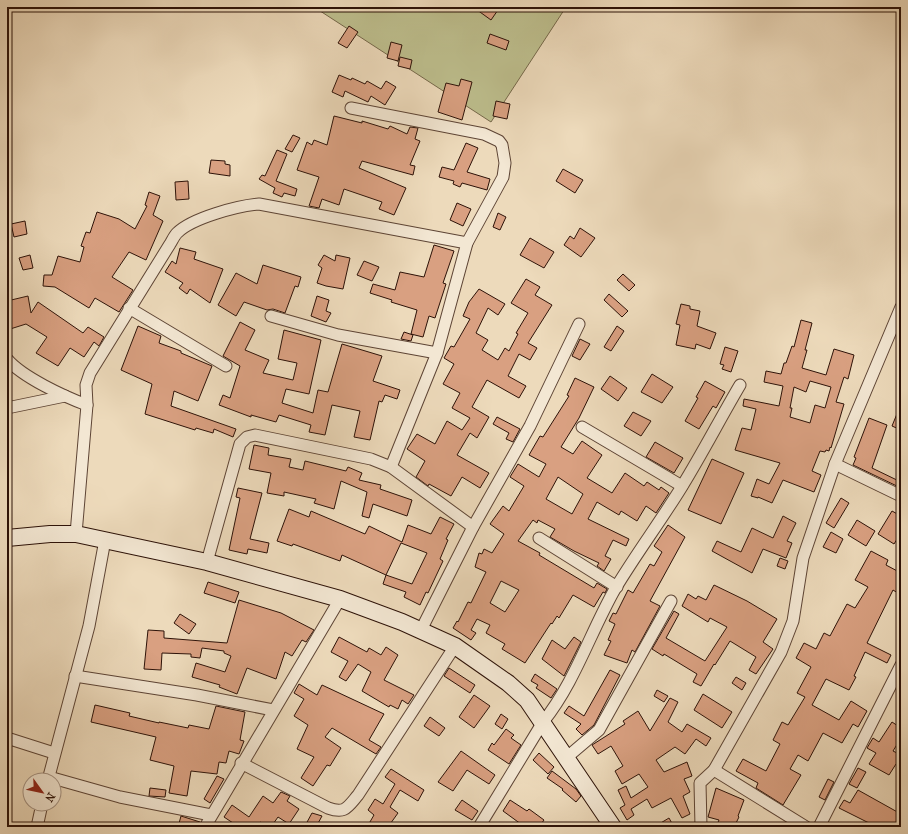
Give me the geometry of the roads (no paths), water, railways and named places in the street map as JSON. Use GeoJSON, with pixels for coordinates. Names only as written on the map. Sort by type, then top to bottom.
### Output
{"type":"FeatureCollection","features":[{"type":"Feature","properties":{"kind":"street"},"geometry":{"type":"LineString","coordinates":[[351,108],[484,134],[499,141],[505,152],[502,177],[467,244],[437,353],[391,467]]}},
{"type":"Feature","properties":{"kind":"street"},"geometry":{"type":"LineString","coordinates":[[76,534],[87,405],[86,385],[90,373],[176,234],[197,222],[239,206],[259,204],[467,244]]}},
{"type":"Feature","properties":{"kind":"street"},"geometry":{"type":"LineString","coordinates":[[701,827],[700,783],[714,770],[781,652],[791,628],[803,558],[835,464],[901,307]]}},
{"type":"Feature","properties":{"kind":"street"},"geometry":{"type":"LineString","coordinates":[[130,308],[226,366]]}},
{"type":"Feature","properties":{"kind":"street"},"geometry":{"type":"LineString","coordinates":[[271,316],[338,335],[437,353]]}},
{"type":"Feature","properties":{"kind":"street"},"geometry":{"type":"LineString","coordinates":[[421,630],[473,527],[530,426],[579,324]]}},
{"type":"Feature","properties":{"kind":"street"},"geometry":{"type":"LineString","coordinates":[[7,359],[22,372],[65,396],[87,405]]}},
{"type":"Feature","properties":{"kind":"street"},"geometry":{"type":"LineString","coordinates":[[479,827],[571,678],[599,618],[616,587],[682,486],[740,385]]}},
{"type":"Feature","properties":{"kind":"street"},"geometry":{"type":"LineString","coordinates":[[7,408],[65,396]]}},
{"type":"Feature","properties":{"kind":"street"},"geometry":{"type":"LineString","coordinates":[[582,427],[682,486]]}},
{"type":"Feature","properties":{"kind":"street"},"geometry":{"type":"LineString","coordinates":[[207,562],[240,444],[247,437],[255,435],[371,459],[391,467],[473,527]]}},
{"type":"Feature","properties":{"kind":"street"},"geometry":{"type":"LineString","coordinates":[[835,464],[901,496]]}},
{"type":"Feature","properties":{"kind":"street"},"geometry":{"type":"LineString","coordinates":[[7,538],[50,534],[76,534],[207,562],[340,599],[421,630],[455,646],[518,691],[543,722],[613,827]]}},
{"type":"Feature","properties":{"kind":"street"},"geometry":{"type":"LineString","coordinates":[[539,538],[616,587]]}},
{"type":"Feature","properties":{"kind":"street"},"geometry":{"type":"LineString","coordinates":[[49,772],[89,626],[106,540]]}},
{"type":"Feature","properties":{"kind":"street"},"geometry":{"type":"LineString","coordinates":[[205,827],[241,763],[340,599]]}},
{"type":"Feature","properties":{"kind":"street"},"geometry":{"type":"LineString","coordinates":[[566,758],[599,730],[671,601]]}},
{"type":"Feature","properties":{"kind":"street"},"geometry":{"type":"LineString","coordinates":[[241,763],[328,808],[338,811],[346,809],[358,795],[455,646]]}},
{"type":"Feature","properties":{"kind":"street"},"geometry":{"type":"LineString","coordinates":[[819,827],[901,665]]}},
{"type":"Feature","properties":{"kind":"street"},"geometry":{"type":"LineString","coordinates":[[75,676],[197,695],[273,710]]}},
{"type":"Feature","properties":{"kind":"street"},"geometry":{"type":"LineString","coordinates":[[7,738],[54,753]]}},
{"type":"Feature","properties":{"kind":"street"},"geometry":{"type":"LineString","coordinates":[[714,770],[806,827]]}},
{"type":"Feature","properties":{"kind":"street"},"geometry":{"type":"LineString","coordinates":[[62,782],[120,797],[211,815]]}},
{"type":"Feature","properties":{"kind":"street"},"geometry":{"type":"LineString","coordinates":[[37,827],[40,812]]}}]}
